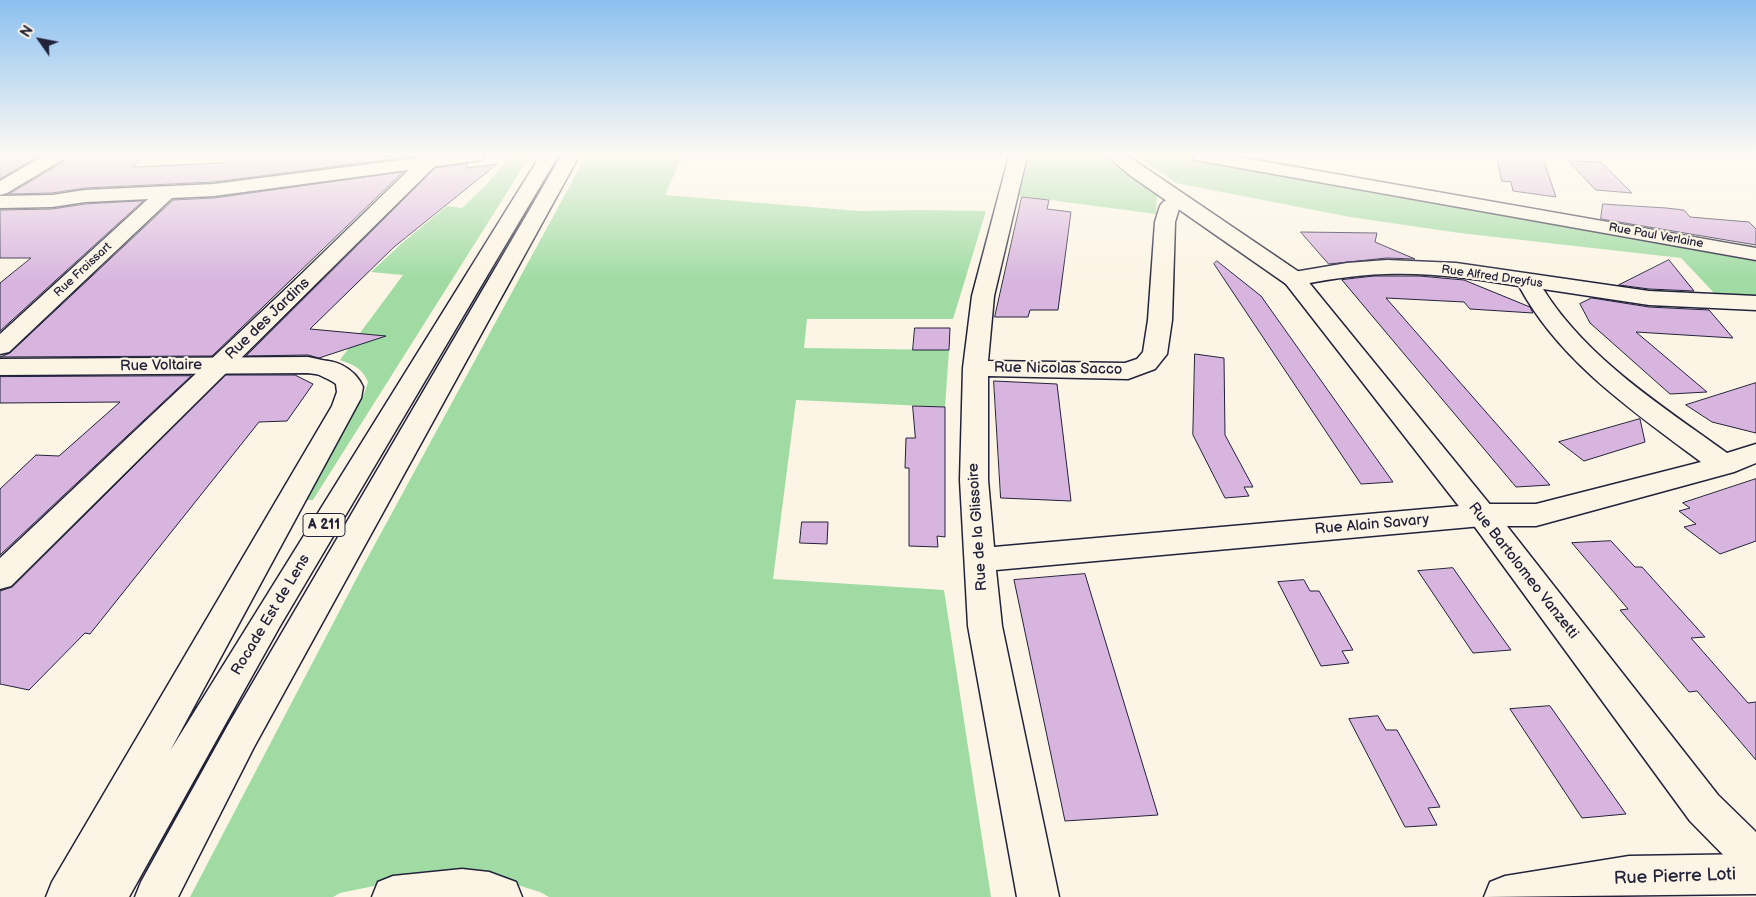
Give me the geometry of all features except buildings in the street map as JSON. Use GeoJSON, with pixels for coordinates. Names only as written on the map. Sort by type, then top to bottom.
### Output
{"type":"FeatureCollection","features":[{"type":"Feature","properties":{"kind":"main road"},"geometry":{"type":"LineString","coordinates":[[0,202],[52,201],[73,198]]}},
{"type":"Feature","properties":{"kind":"main road","name":"Rue Froissart"},"geometry":{"type":"LineString","coordinates":[[0,347],[161,198]]}},
{"type":"Feature","properties":{"kind":"main road","name":"Rue des Jardins"},"geometry":{"type":"LineString","coordinates":[[0,577],[220,365],[389,198]]}},
{"type":"Feature","properties":{"kind":"main road","name":"Rocade Est de Lens"},"geometry":{"type":"LineString","coordinates":[[106,897],[317,536],[523,198]]}},
{"type":"Feature","properties":{"kind":"main road","name":"Rocade Est de Lens"},"geometry":{"type":"LineString","coordinates":[[156,897],[242,736],[546,198]]}},
{"type":"Feature","properties":{"kind":"main road","name":"Rue de la Glissoire"},"geometry":{"type":"LineString","coordinates":[[1008,198],[983,296],[975,368],[974,480],[985,626],[1038,897]]}},
{"type":"Feature","properties":{"kind":"main road"},"geometry":{"type":"LineString","coordinates":[[1176,198],[1259,253],[1294,279]]}},
{"type":"Feature","properties":{"kind":"main road","name":"Rue Paul Verlaine"},"geometry":{"type":"LineString","coordinates":[[1438,198],[1756,254]]}},
{"type":"Feature","properties":{"kind":"main road","name":"Rue Nicolas Sacco"},"geometry":{"type":"LineString","coordinates":[[975,368],[1128,371],[1146,364],[1154,354],[1160,320],[1165,222],[1170,206],[1180,201]]}},
{"type":"Feature","properties":{"kind":"main road","name":"Rue Alfred Dreyfus"},"geometry":{"type":"LineString","coordinates":[[1294,279],[1347,270],[1388,267],[1456,270],[1528,282],[1649,298],[1756,303]]}},
{"type":"Feature","properties":{"kind":"main road","name":"Rue Bartolomeo Vanzetti"},"geometry":{"type":"LineString","coordinates":[[1294,279],[1482,515],[1704,808],[1756,860]]}},
{"type":"Feature","properties":{"kind":"main road"},"geometry":{"type":"LineString","coordinates":[[1528,282],[1531,290],[1561,330],[1603,372],[1642,405],[1724,465]]}},
{"type":"Feature","properties":{"kind":"main road","name":"Rue Voltaire"},"geometry":{"type":"LineString","coordinates":[[0,367],[308,365],[322,367],[343,375],[349,384],[350,392],[338,419],[66,897]]}},
{"type":"Feature","properties":{"kind":"main road","name":"Rue Alain Savary"},"geometry":{"type":"LineString","coordinates":[[980,560],[1482,515],[1536,515],[1724,465],[1756,453]]}},
{"type":"Feature","properties":{"kind":"main road","name":"Rue Pierre Loti"},"geometry":{"type":"LineString","coordinates":[[1505,897],[1630,876],[1756,874]]}},
{"type":"Feature","properties":{"kind":"main road"},"geometry":{"type":"LineString","coordinates":[[392,897],[442,890],[493,894],[501,897]]}},
{"type":"Feature","properties":{"kind":"green space"},"geometry":{"type":"Polygon","coordinates":[[[473,198],[504,198],[313,500],[305,500],[364,394],[368,382],[363,373],[357,368],[340,360],[403,275],[371,272],[447,206],[462,208],[473,198]]]}},
{"type":"Feature","properties":{"kind":"green space"},"geometry":{"type":"Polygon","coordinates":[[[563,198],[700,198],[859,211],[986,211],[953,319],[807,319],[804,348],[949,350],[945,407],[796,400],[773,579],[944,590],[991,897],[549,897],[540,892],[485,875],[413,878],[340,893],[333,897],[190,897],[362,568],[563,198]]]}},
{"type":"Feature","properties":{"kind":"green space"},"geometry":{"type":"Polygon","coordinates":[[[1033,198],[1157,198],[1156,214],[1033,198]]]}},
{"type":"Feature","properties":{"kind":"green space"},"geometry":{"type":"Polygon","coordinates":[[[1252,198],[1421,198],[1756,258],[1756,296],[1717,296],[1681,258],[1460,233],[1350,217],[1252,198]]]}}]}
